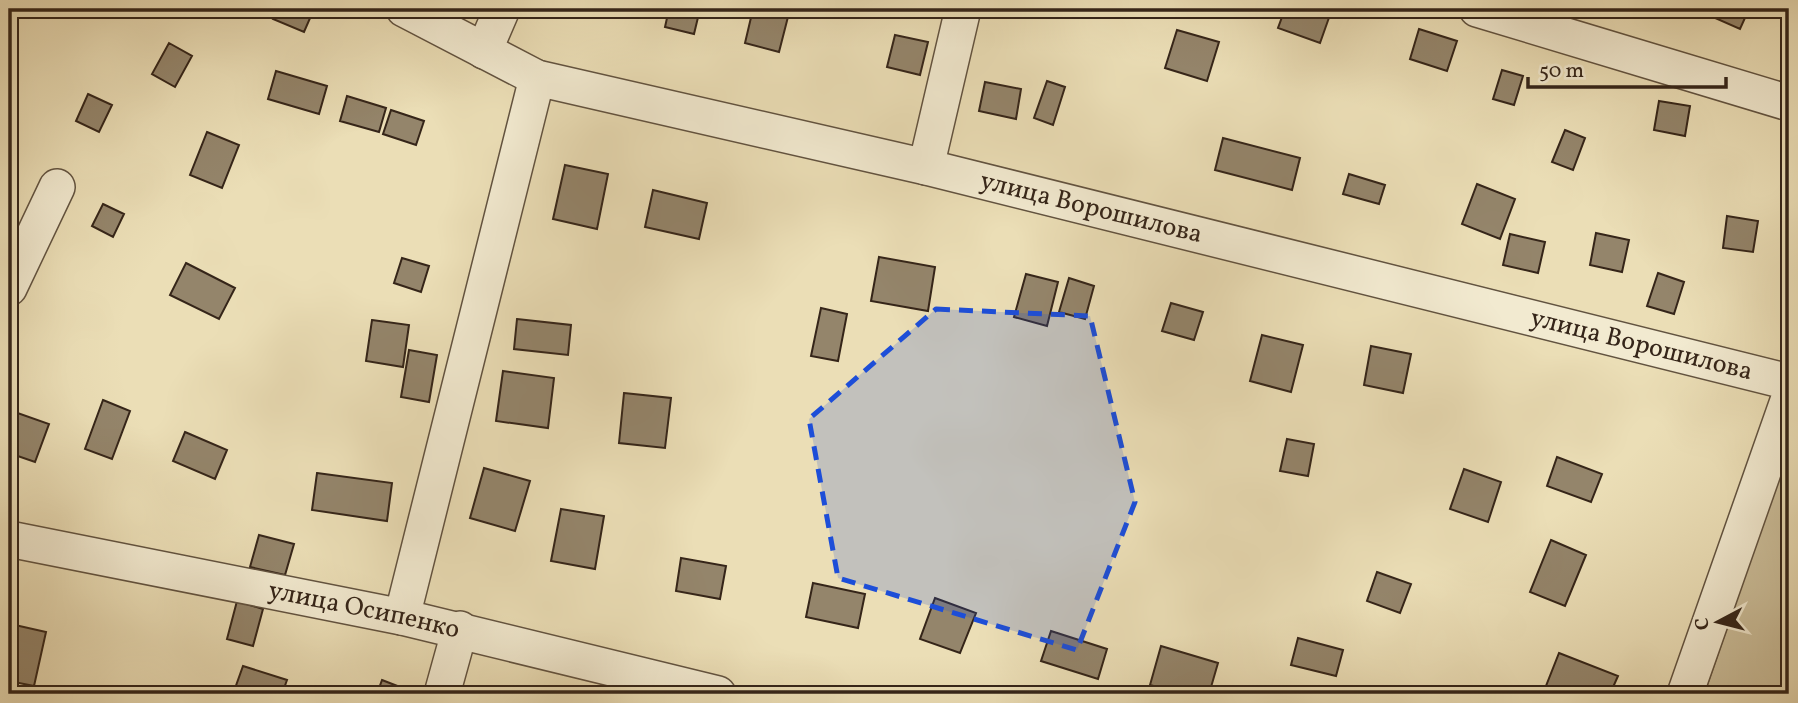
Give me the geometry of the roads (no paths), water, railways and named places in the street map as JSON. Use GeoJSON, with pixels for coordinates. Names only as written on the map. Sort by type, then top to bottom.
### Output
{"type":"FeatureCollection","features":[{"type":"Feature","properties":{"kind":"street","name":"улица Ворошилова"},"geometry":{"type":"LineString","coordinates":[[404,9],[537,78],[926,167],[1789,382]]}},
{"type":"Feature","properties":{"kind":"street"},"geometry":{"type":"LineString","coordinates":[[484,51],[502,9]]}},
{"type":"Feature","properties":{"kind":"street"},"geometry":{"type":"LineString","coordinates":[[926,167],[963,9]]}},
{"type":"Feature","properties":{"kind":"street"},"geometry":{"type":"LineString","coordinates":[[1477,9],[1789,103]]}},
{"type":"Feature","properties":{"kind":"street"},"geometry":{"type":"LineString","coordinates":[[402,617],[537,78]]}},
{"type":"Feature","properties":{"kind":"street"},"geometry":{"type":"LineString","coordinates":[[9,288],[57,187]]}},
{"type":"Feature","properties":{"kind":"street"},"geometry":{"type":"LineString","coordinates":[[1685,694],[1789,398]]}},
{"type":"Feature","properties":{"kind":"street","name":"улица Осипенко"},"geometry":{"type":"LineString","coordinates":[[9,539],[460,629],[718,694]]}},
{"type":"Feature","properties":{"kind":"street"},"geometry":{"type":"LineString","coordinates":[[442,694],[460,629]]}}]}
